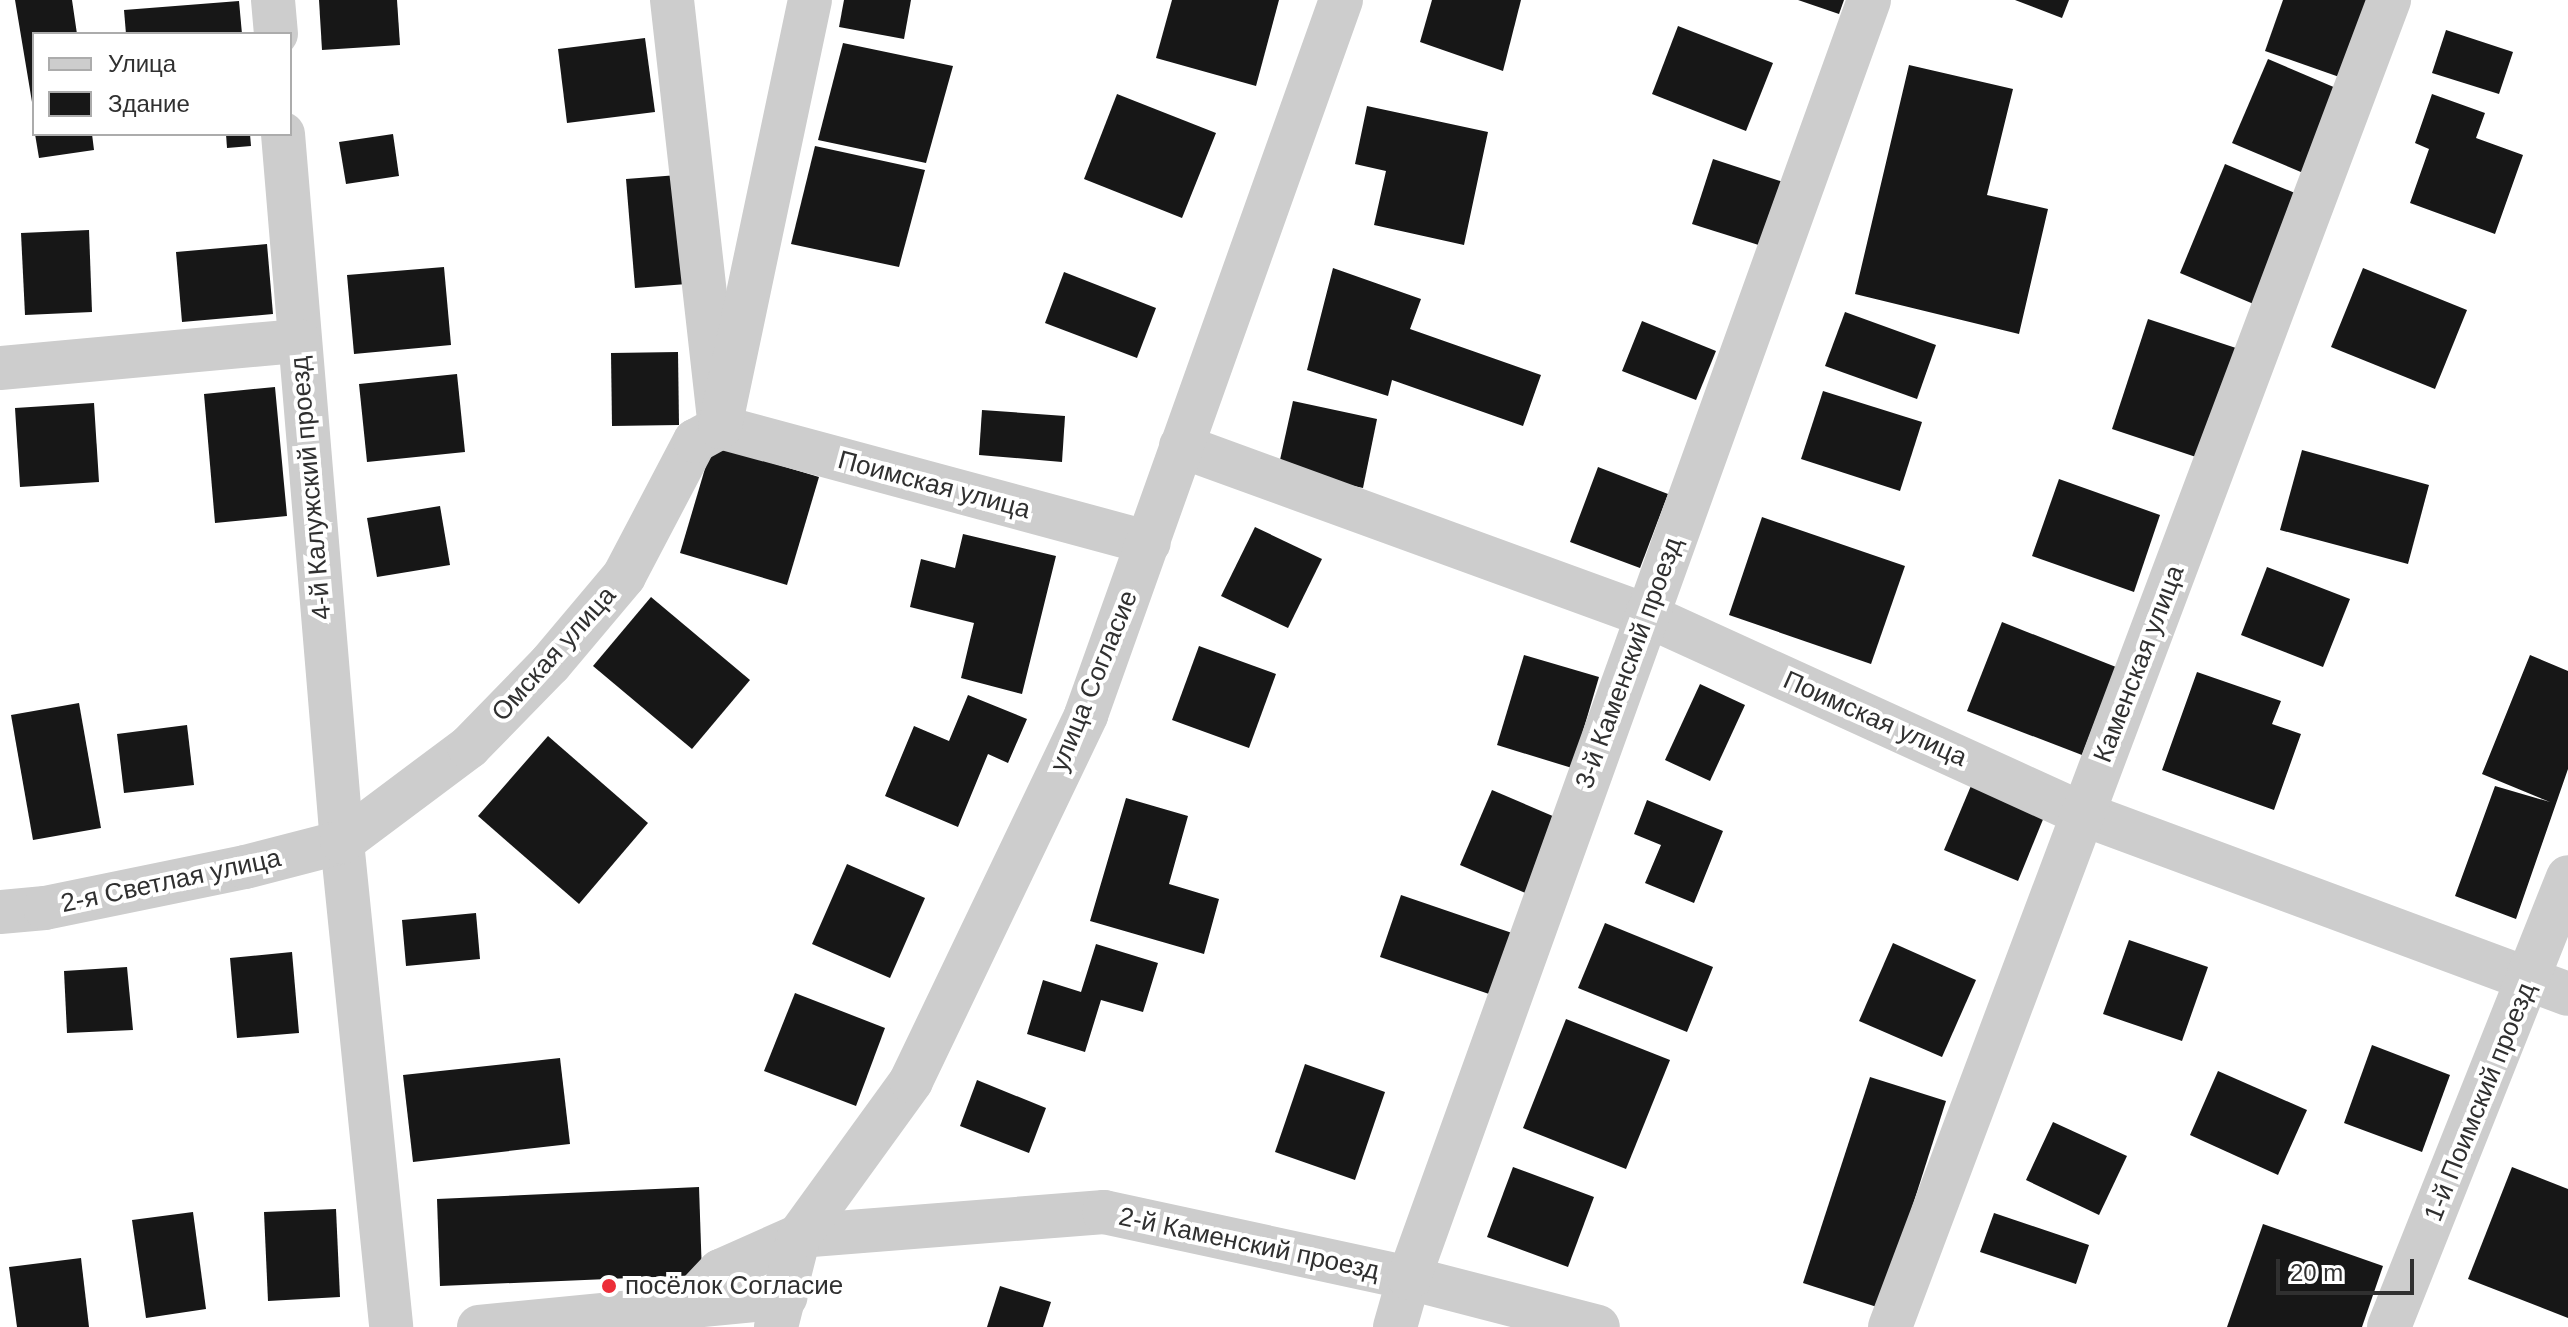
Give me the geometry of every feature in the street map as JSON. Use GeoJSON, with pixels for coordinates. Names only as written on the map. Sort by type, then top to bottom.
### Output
{"type":"FeatureCollection","features":[{"type":"Feature","properties":{"kind":"street"},"geometry":{"type":"LineString","coordinates":[[273,0],[276,32]]}},
{"type":"Feature","properties":{"kind":"street"},"geometry":{"type":"LineString","coordinates":[[672,0],[720,427]]}},
{"type":"Feature","properties":{"kind":"street"},"geometry":{"type":"LineString","coordinates":[[720,427],[810,0]]}},
{"type":"Feature","properties":{"kind":"street","name":"улица Согласие"},"geometry":{"type":"LineString","coordinates":[[781,1312],[799,1236],[911,1081],[1086,715],[1341,0]]}},
{"type":"Feature","properties":{"kind":"street","name":"3-й Каменский проезд"},"geometry":{"type":"LineString","coordinates":[[1395,1327],[1409,1278],[1869,0]]}},
{"type":"Feature","properties":{"kind":"street","name":"Каменская улица"},"geometry":{"type":"LineString","coordinates":[[1890,1327],[2389,0]]}},
{"type":"Feature","properties":{"kind":"street","name":"4-й Калужский проезд"},"geometry":{"type":"LineString","coordinates":[[283,136],[342,842],[391,1327]]}},
{"type":"Feature","properties":{"kind":"street"},"geometry":{"type":"LineString","coordinates":[[0,368],[299,341]]}},
{"type":"Feature","properties":{"kind":"street","name":"Поимская улица"},"geometry":{"type":"LineString","coordinates":[[720,427],[1149,543]]}},
{"type":"Feature","properties":{"kind":"street","name":"Омская улица"},"geometry":{"type":"LineString","coordinates":[[342,842],[469,747],[550,664],[624,576],[695,441],[720,427]]}},
{"type":"Feature","properties":{"kind":"street","name":"Поимская улица"},"geometry":{"type":"LineString","coordinates":[[1181,446],[1646,615],[2083,814],[2548,988]]}},
{"type":"Feature","properties":{"kind":"street","name":"2-я Светлая улица"},"geometry":{"type":"LineString","coordinates":[[0,912],[45,908],[229,871],[342,842]]}},
{"type":"Feature","properties":{"kind":"street","name":"1-й Поимский проезд"},"geometry":{"type":"LineString","coordinates":[[2389,1327],[2548,988],[2568,877]]}},
{"type":"Feature","properties":{"kind":"street","name":"2-й Каменский проезд"},"geometry":{"type":"LineString","coordinates":[[799,1236],[1104,1212],[1409,1278],[1598,1327]]}},
{"type":"Feature","properties":{"kind":"street"},"geometry":{"type":"LineString","coordinates":[[687,1306],[720,1271],[799,1236]]}},
{"type":"Feature","properties":{"kind":"street"},"geometry":{"type":"LineString","coordinates":[[479,1327],[687,1306],[781,1312]]}},
{"type":"Feature","properties":{"kind":"building"},"geometry":{"type":"Polygon","coordinates":[[[15,0],[72,0],[77,32],[32,32],[32,102],[15,0]]]}},
{"type":"Feature","properties":{"kind":"building"},"geometry":{"type":"Polygon","coordinates":[[[319,0],[397,0],[400,45],[322,50],[319,0]]]}},
{"type":"Feature","properties":{"kind":"building"},"geometry":{"type":"Polygon","coordinates":[[[844,0],[911,0],[904,39],[839,27],[844,0]]]}},
{"type":"Feature","properties":{"kind":"building"},"geometry":{"type":"Polygon","coordinates":[[[1172,0],[1279,0],[1256,86],[1156,58],[1172,0]]]}},
{"type":"Feature","properties":{"kind":"building"},"geometry":{"type":"Polygon","coordinates":[[[1432,0],[1521,0],[1503,71],[1420,42],[1432,0]]]}},
{"type":"Feature","properties":{"kind":"building"},"geometry":{"type":"Polygon","coordinates":[[[1798,0],[1844,0],[1839,14],[1798,0]]]}},
{"type":"Feature","properties":{"kind":"building"},"geometry":{"type":"Polygon","coordinates":[[[2015,0],[2069,0],[2062,18],[2015,0]]]}},
{"type":"Feature","properties":{"kind":"building"},"geometry":{"type":"Polygon","coordinates":[[[2283,0],[2373,0],[2345,79],[2265,51],[2283,0]]]}},
{"type":"Feature","properties":{"kind":"building"},"geometry":{"type":"Polygon","coordinates":[[[239,1],[242,32],[126,32],[124,10],[239,1]]]}},
{"type":"Feature","properties":{"kind":"building"},"geometry":{"type":"Polygon","coordinates":[[[1678,26],[1773,63],[1746,131],[1652,94],[1678,26]]]}},
{"type":"Feature","properties":{"kind":"building"},"geometry":{"type":"Polygon","coordinates":[[[2446,30],[2513,52],[2499,94],[2432,73],[2446,30]]]}},
{"type":"Feature","properties":{"kind":"building"},"geometry":{"type":"Polygon","coordinates":[[[645,38],[655,112],[567,123],[558,49],[645,38]]]}},
{"type":"Feature","properties":{"kind":"building"},"geometry":{"type":"Polygon","coordinates":[[[843,43],[953,66],[926,163],[818,140],[843,43]]]}},
{"type":"Feature","properties":{"kind":"building"},"geometry":{"type":"Polygon","coordinates":[[[2268,59],[2343,91],[2308,175],[2232,143],[2268,59]]]}},
{"type":"Feature","properties":{"kind":"building"},"geometry":{"type":"Polygon","coordinates":[[[1909,65],[2013,89],[1987,195],[2048,209],[2019,334],[1855,294],[1909,65]]]}},
{"type":"Feature","properties":{"kind":"building"},"geometry":{"type":"Polygon","coordinates":[[[1117,94],[1216,133],[1182,218],[1084,179],[1117,94]]]}},
{"type":"Feature","properties":{"kind":"building"},"geometry":{"type":"Polygon","coordinates":[[[2432,94],[2485,113],[2476,138],[2523,155],[2495,234],[2410,203],[2429,149],[2415,143],[2432,94]]]}},
{"type":"Feature","properties":{"kind":"building"},"geometry":{"type":"Polygon","coordinates":[[[1367,106],[1488,132],[1464,245],[1374,225],[1386,171],[1355,164],[1367,106]]]}},
{"type":"Feature","properties":{"kind":"building"},"geometry":{"type":"Polygon","coordinates":[[[393,134],[399,176],[346,184],[339,142],[393,134]]]}},
{"type":"Feature","properties":{"kind":"building"},"geometry":{"type":"Polygon","coordinates":[[[35,136],[92,136],[94,150],[39,158],[35,136]]]}},
{"type":"Feature","properties":{"kind":"building"},"geometry":{"type":"Polygon","coordinates":[[[226,136],[250,136],[251,146],[227,148],[226,136]]]}},
{"type":"Feature","properties":{"kind":"building"},"geometry":{"type":"Polygon","coordinates":[[[815,146],[925,170],[899,267],[791,244],[815,146]]]}},
{"type":"Feature","properties":{"kind":"building"},"geometry":{"type":"Polygon","coordinates":[[[1713,159],[1786,183],[1765,247],[1692,224],[1713,159]]]}},
{"type":"Feature","properties":{"kind":"building"},"geometry":{"type":"Polygon","coordinates":[[[2225,164],[2302,196],[2256,305],[2180,273],[2225,164]]]}},
{"type":"Feature","properties":{"kind":"building"},"geometry":{"type":"Polygon","coordinates":[[[678,175],[687,284],[635,288],[626,179],[678,175]]]}},
{"type":"Feature","properties":{"kind":"building"},"geometry":{"type":"Polygon","coordinates":[[[89,230],[92,312],[25,315],[21,233],[89,230]]]}},
{"type":"Feature","properties":{"kind":"building"},"geometry":{"type":"Polygon","coordinates":[[[267,244],[273,314],[182,322],[176,252],[267,244]]]}},
{"type":"Feature","properties":{"kind":"building"},"geometry":{"type":"Polygon","coordinates":[[[444,267],[451,345],[354,354],[347,275],[444,267]]]}},
{"type":"Feature","properties":{"kind":"building"},"geometry":{"type":"Polygon","coordinates":[[[1333,268],[1421,299],[1410,329],[1541,375],[1523,426],[1392,380],[1388,396],[1307,370],[1333,268]]]}},
{"type":"Feature","properties":{"kind":"building"},"geometry":{"type":"Polygon","coordinates":[[[2363,268],[2467,310],[2435,389],[2331,347],[2363,268]]]}},
{"type":"Feature","properties":{"kind":"building"},"geometry":{"type":"Polygon","coordinates":[[[1064,272],[1156,308],[1137,358],[1045,323],[1064,272]]]}},
{"type":"Feature","properties":{"kind":"building"},"geometry":{"type":"Polygon","coordinates":[[[1845,312],[1936,345],[1917,399],[1825,366],[1845,312]]]}},
{"type":"Feature","properties":{"kind":"building"},"geometry":{"type":"Polygon","coordinates":[[[2148,319],[2236,348],[2199,458],[2112,429],[2148,319]]]}},
{"type":"Feature","properties":{"kind":"building"},"geometry":{"type":"Polygon","coordinates":[[[1642,321],[1716,351],[1696,400],[1622,371],[1642,321]]]}},
{"type":"Feature","properties":{"kind":"building"},"geometry":{"type":"Polygon","coordinates":[[[678,352],[679,425],[612,426],[611,353],[678,352]]]}},
{"type":"Feature","properties":{"kind":"building"},"geometry":{"type":"Polygon","coordinates":[[[457,374],[465,452],[367,462],[359,384],[457,374]]]}},
{"type":"Feature","properties":{"kind":"building"},"geometry":{"type":"Polygon","coordinates":[[[275,387],[287,516],[215,523],[204,394],[275,387]]]}},
{"type":"Feature","properties":{"kind":"building"},"geometry":{"type":"Polygon","coordinates":[[[1823,391],[1922,422],[1900,491],[1801,459],[1823,391]]]}},
{"type":"Feature","properties":{"kind":"building"},"geometry":{"type":"Polygon","coordinates":[[[1293,401],[1377,419],[1363,488],[1278,469],[1293,401]]]}},
{"type":"Feature","properties":{"kind":"building"},"geometry":{"type":"Polygon","coordinates":[[[94,403],[99,482],[20,487],[15,408],[94,403]]]}},
{"type":"Feature","properties":{"kind":"building"},"geometry":{"type":"Polygon","coordinates":[[[982,410],[1065,416],[1062,462],[979,455],[982,410]]]}},
{"type":"Feature","properties":{"kind":"building"},"geometry":{"type":"Polygon","coordinates":[[[712,445],[819,477],[787,585],[680,553],[712,445]]]}},
{"type":"Feature","properties":{"kind":"building"},"geometry":{"type":"Polygon","coordinates":[[[2302,450],[2429,485],[2408,564],[2280,530],[2302,450]]]}},
{"type":"Feature","properties":{"kind":"building"},"geometry":{"type":"Polygon","coordinates":[[[1598,467],[1668,494],[1640,568],[1570,542],[1598,467]]]}},
{"type":"Feature","properties":{"kind":"building"},"geometry":{"type":"Polygon","coordinates":[[[2059,479],[2160,515],[2134,592],[2032,556],[2059,479]]]}},
{"type":"Feature","properties":{"kind":"building"},"geometry":{"type":"Polygon","coordinates":[[[440,506],[450,565],[377,577],[367,518],[440,506]]]}},
{"type":"Feature","properties":{"kind":"building"},"geometry":{"type":"Polygon","coordinates":[[[1762,517],[1905,566],[1871,664],[1729,615],[1762,517]]]}},
{"type":"Feature","properties":{"kind":"building"},"geometry":{"type":"Polygon","coordinates":[[[1255,527],[1322,559],[1288,628],[1221,596],[1255,527]]]}},
{"type":"Feature","properties":{"kind":"building"},"geometry":{"type":"Polygon","coordinates":[[[963,534],[1056,556],[1022,694],[961,678],[974,623],[910,607],[921,559],[955,568],[963,534]]]}},
{"type":"Feature","properties":{"kind":"building"},"geometry":{"type":"Polygon","coordinates":[[[2267,567],[2350,599],[2323,667],[2241,635],[2267,567]]]}},
{"type":"Feature","properties":{"kind":"building"},"geometry":{"type":"Polygon","coordinates":[[[651,597],[750,680],[692,749],[593,666],[651,597]]]}},
{"type":"Feature","properties":{"kind":"building"},"geometry":{"type":"Polygon","coordinates":[[[2002,622],[2116,667],[2082,755],[1967,711],[2002,622]]]}},
{"type":"Feature","properties":{"kind":"building"},"geometry":{"type":"Polygon","coordinates":[[[1199,646],[1276,674],[1249,748],[1172,720],[1199,646]]]}},
{"type":"Feature","properties":{"kind":"building"},"geometry":{"type":"Polygon","coordinates":[[[1524,655],[1599,677],[1572,768],[1497,745],[1524,655]]]}},
{"type":"Feature","properties":{"kind":"building"},"geometry":{"type":"Polygon","coordinates":[[[2530,655],[2568,671],[2568,769],[2516,919],[2455,896],[2495,786],[2550,802],[2482,774],[2530,655]]]}},
{"type":"Feature","properties":{"kind":"building"},"geometry":{"type":"Polygon","coordinates":[[[2197,672],[2281,701],[2272,724],[2301,734],[2274,810],[2162,770],[2197,672]]]}},
{"type":"Feature","properties":{"kind":"building"},"geometry":{"type":"Polygon","coordinates":[[[1700,684],[1745,705],[1710,781],[1665,760],[1700,684]]]}},
{"type":"Feature","properties":{"kind":"building"},"geometry":{"type":"Polygon","coordinates":[[[968,695],[1027,719],[1008,763],[988,754],[958,827],[885,796],[914,726],[949,741],[968,695]]]}},
{"type":"Feature","properties":{"kind":"building"},"geometry":{"type":"Polygon","coordinates":[[[79,703],[101,828],[33,840],[11,715],[79,703]]]}},
{"type":"Feature","properties":{"kind":"building"},"geometry":{"type":"Polygon","coordinates":[[[187,725],[194,785],[124,793],[117,734],[187,725]]]}},
{"type":"Feature","properties":{"kind":"building"},"geometry":{"type":"Polygon","coordinates":[[[548,736],[648,823],[579,904],[478,816],[548,736]]]}},
{"type":"Feature","properties":{"kind":"building"},"geometry":{"type":"Polygon","coordinates":[[[1973,781],[2046,812],[2018,881],[1944,850],[1973,781]]]}},
{"type":"Feature","properties":{"kind":"building"},"geometry":{"type":"Polygon","coordinates":[[[1492,790],[1562,820],[1530,895],[1460,865],[1492,790]]]}},
{"type":"Feature","properties":{"kind":"building"},"geometry":{"type":"Polygon","coordinates":[[[1126,798],[1188,816],[1169,884],[1219,899],[1204,954],[1090,921],[1126,798]]]}},
{"type":"Feature","properties":{"kind":"building"},"geometry":{"type":"Polygon","coordinates":[[[1647,800],[1723,831],[1694,903],[1645,883],[1661,845],[1634,834],[1647,800]]]}},
{"type":"Feature","properties":{"kind":"building"},"geometry":{"type":"Polygon","coordinates":[[[847,864],[925,898],[890,978],[812,944],[847,864]]]}},
{"type":"Feature","properties":{"kind":"building"},"geometry":{"type":"Polygon","coordinates":[[[1401,895],[1512,933],[1492,995],[1380,957],[1401,895]]]}},
{"type":"Feature","properties":{"kind":"building"},"geometry":{"type":"Polygon","coordinates":[[[476,913],[480,959],[406,966],[402,920],[476,913]]]}},
{"type":"Feature","properties":{"kind":"building"},"geometry":{"type":"Polygon","coordinates":[[[1605,923],[1713,967],[1687,1032],[1578,988],[1605,923]]]}},
{"type":"Feature","properties":{"kind":"building"},"geometry":{"type":"Polygon","coordinates":[[[2129,940],[2208,967],[2182,1041],[2103,1014],[2129,940]]]}},
{"type":"Feature","properties":{"kind":"building"},"geometry":{"type":"Polygon","coordinates":[[[1893,943],[1976,980],[1942,1057],[1859,1021],[1893,943]]]}},
{"type":"Feature","properties":{"kind":"building"},"geometry":{"type":"Polygon","coordinates":[[[1096,944],[1158,963],[1143,1012],[1101,1000],[1085,1052],[1027,1034],[1043,980],[1081,992],[1096,944]]]}},
{"type":"Feature","properties":{"kind":"building"},"geometry":{"type":"Polygon","coordinates":[[[292,952],[299,1033],[237,1038],[230,958],[292,952]]]}},
{"type":"Feature","properties":{"kind":"building"},"geometry":{"type":"Polygon","coordinates":[[[127,967],[133,1030],[67,1033],[64,971],[127,967]]]}},
{"type":"Feature","properties":{"kind":"building"},"geometry":{"type":"Polygon","coordinates":[[[795,993],[885,1028],[856,1106],[764,1071],[795,993]]]}},
{"type":"Feature","properties":{"kind":"building"},"geometry":{"type":"Polygon","coordinates":[[[1566,1019],[1670,1060],[1626,1169],[1523,1128],[1566,1019]]]}},
{"type":"Feature","properties":{"kind":"building"},"geometry":{"type":"Polygon","coordinates":[[[2372,1045],[2450,1075],[2422,1152],[2344,1123],[2372,1045]]]}},
{"type":"Feature","properties":{"kind":"building"},"geometry":{"type":"Polygon","coordinates":[[[560,1058],[570,1144],[413,1162],[403,1075],[560,1058]]]}},
{"type":"Feature","properties":{"kind":"building"},"geometry":{"type":"Polygon","coordinates":[[[1305,1064],[1385,1092],[1355,1180],[1275,1152],[1305,1064]]]}},
{"type":"Feature","properties":{"kind":"building"},"geometry":{"type":"Polygon","coordinates":[[[2218,1071],[2307,1110],[2278,1175],[2190,1135],[2218,1071]]]}},
{"type":"Feature","properties":{"kind":"building"},"geometry":{"type":"Polygon","coordinates":[[[1870,1077],[1946,1101],[1880,1308],[1803,1283],[1870,1077]]]}},
{"type":"Feature","properties":{"kind":"building"},"geometry":{"type":"Polygon","coordinates":[[[977,1080],[1046,1108],[1029,1153],[960,1126],[977,1080]]]}},
{"type":"Feature","properties":{"kind":"building"},"geometry":{"type":"Polygon","coordinates":[[[2053,1122],[2127,1156],[2099,1215],[2026,1180],[2053,1122]]]}},
{"type":"Feature","properties":{"kind":"building"},"geometry":{"type":"Polygon","coordinates":[[[1513,1167],[1594,1197],[1568,1267],[1487,1237],[1513,1167]]]}},
{"type":"Feature","properties":{"kind":"building"},"geometry":{"type":"Polygon","coordinates":[[[2512,1167],[2568,1189],[2568,1318],[2468,1279],[2512,1167]]]}},
{"type":"Feature","properties":{"kind":"building"},"geometry":{"type":"Polygon","coordinates":[[[699,1187],[702,1275],[440,1286],[437,1199],[699,1187]]]}},
{"type":"Feature","properties":{"kind":"building"},"geometry":{"type":"Polygon","coordinates":[[[336,1209],[340,1297],[268,1301],[264,1212],[336,1209]]]}},
{"type":"Feature","properties":{"kind":"building"},"geometry":{"type":"Polygon","coordinates":[[[193,1212],[206,1309],[146,1318],[132,1220],[193,1212]]]}},
{"type":"Feature","properties":{"kind":"building"},"geometry":{"type":"Polygon","coordinates":[[[1994,1213],[2089,1245],[2076,1284],[1980,1252],[1994,1213]]]}},
{"type":"Feature","properties":{"kind":"building"},"geometry":{"type":"Polygon","coordinates":[[[2263,1224],[2383,1266],[2362,1327],[2227,1327],[2263,1224]]]}},
{"type":"Feature","properties":{"kind":"building"},"geometry":{"type":"Polygon","coordinates":[[[81,1258],[89,1327],[17,1327],[9,1267],[81,1258]]]}},
{"type":"Feature","properties":{"kind":"building"},"geometry":{"type":"Polygon","coordinates":[[[1000,1286],[1051,1302],[1043,1327],[987,1327],[1000,1286]]]}},
{"type":"Feature","properties":{"kind":"place","name":"посёлок Согласие"},"geometry":{"type":"Point","coordinates":[609,1286]}}]}
